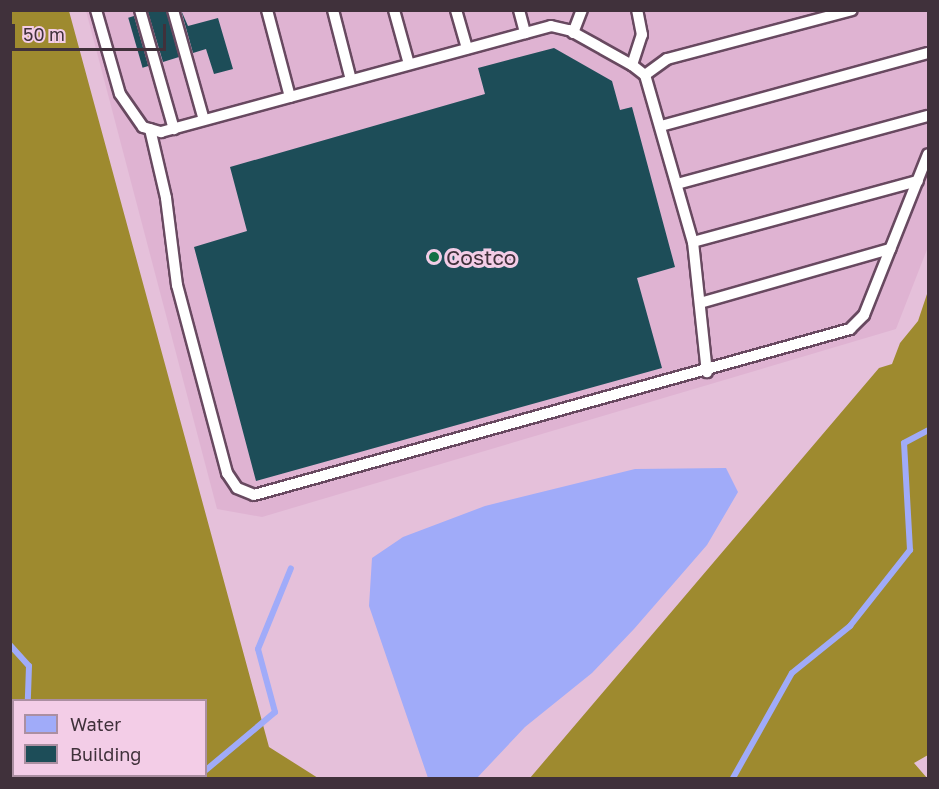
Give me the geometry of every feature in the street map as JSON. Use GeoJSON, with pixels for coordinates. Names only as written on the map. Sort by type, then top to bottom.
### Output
{"type":"FeatureCollection","features":[{"type":"Feature","properties":{"kind":"lane"},"geometry":{"type":"LineString","coordinates":[[96,10],[120,94],[142,127],[150,129],[174,129],[551,26],[573,33],[632,65],[645,75],[693,242],[707,372]]}},
{"type":"Feature","properties":{"kind":"lane"},"geometry":{"type":"LineString","coordinates":[[140,10],[174,129]]}},
{"type":"Feature","properties":{"kind":"lane"},"geometry":{"type":"LineString","coordinates":[[173,10],[204,120]]}},
{"type":"Feature","properties":{"kind":"lane"},"geometry":{"type":"LineString","coordinates":[[267,10],[290,97]]}},
{"type":"Feature","properties":{"kind":"lane"},"geometry":{"type":"LineString","coordinates":[[333,10],[351,80]]}},
{"type":"Feature","properties":{"kind":"lane"},"geometry":{"type":"LineString","coordinates":[[394,10],[409,64]]}},
{"type":"Feature","properties":{"kind":"lane"},"geometry":{"type":"LineString","coordinates":[[456,10],[467,48]]}},
{"type":"Feature","properties":{"kind":"lane"},"geometry":{"type":"LineString","coordinates":[[519,10],[525,33]]}},
{"type":"Feature","properties":{"kind":"lane"},"geometry":{"type":"LineString","coordinates":[[573,33],[582,10]]}},
{"type":"Feature","properties":{"kind":"lane"},"geometry":{"type":"LineString","coordinates":[[632,65],[642,35],[637,10]]}},
{"type":"Feature","properties":{"kind":"lane"},"geometry":{"type":"LineString","coordinates":[[645,75],[667,59],[852,10]]}},
{"type":"Feature","properties":{"kind":"lane"},"geometry":{"type":"LineString","coordinates":[[661,126],[928,53]]}},
{"type":"Feature","properties":{"kind":"lane"},"geometry":{"type":"LineString","coordinates":[[677,184],[928,116]]}},
{"type":"Feature","properties":{"kind":"lane"},"geometry":{"type":"LineString","coordinates":[[150,129],[166,198],[177,285],[227,473],[243,492],[259,494],[707,372],[850,329],[864,315],[928,154]]}},
{"type":"Feature","properties":{"kind":"lane"},"geometry":{"type":"LineString","coordinates":[[693,242],[918,181]]}},
{"type":"Feature","properties":{"kind":"lane"},"geometry":{"type":"LineString","coordinates":[[700,303],[890,249]]}},
{"type":"Feature","properties":{"kind":"shaded area"},"geometry":{"type":"Polygon","coordinates":[[[10,11],[69,11],[269,747],[318,778],[52,778],[207,777],[207,699],[12,699],[12,708],[10,11]]]}},
{"type":"Feature","properties":{"kind":"shaded area"},"geometry":{"type":"Polygon","coordinates":[[[86,11],[928,11],[928,247],[896,329],[262,517],[217,509],[86,11]]]}},
{"type":"Feature","properties":{"kind":"shaded area"},"geometry":{"type":"Polygon","coordinates":[[[928,291],[928,755],[914,763],[927,778],[530,778],[879,368],[892,364],[900,343],[918,321],[928,291]]]}},
{"type":"Feature","properties":{"kind":"water"},"geometry":{"type":"Polygon","coordinates":[[[726,468],[738,492],[707,545],[634,629],[592,673],[525,727],[477,778],[428,778],[369,606],[372,558],[403,537],[485,506],[635,469],[726,468]]]}},
{"type":"Feature","properties":{"kind":"building"},"geometry":{"type":"Polygon","coordinates":[[[166,10],[179,57],[163,62],[148,12],[166,10]]]}},
{"type":"Feature","properties":{"kind":"building"},"geometry":{"type":"Polygon","coordinates":[[[181,10],[188,26],[218,18],[233,69],[214,74],[206,49],[193,53],[181,10]]]}},
{"type":"Feature","properties":{"kind":"building"},"geometry":{"type":"Polygon","coordinates":[[[134,16],[148,66],[143,68],[128,18],[134,16]]]}},
{"type":"Feature","properties":{"kind":"building","name":"Costco"},"geometry":{"type":"Polygon","coordinates":[[[554,48],[612,81],[620,110],[632,107],[675,267],[637,278],[662,368],[256,481],[194,247],[247,231],[230,167],[485,94],[478,68],[554,48]]]}},
{"type":"Feature","properties":{"kind":"waterway"},"geometry":{"type":"LineString","coordinates":[[733,778],[792,673],[850,626],[910,550],[904,443],[928,430]]}},
{"type":"Feature","properties":{"kind":"waterway"},"geometry":{"type":"LineString","coordinates":[[207,769],[275,712],[258,649],[291,568]]}},
{"type":"Feature","properties":{"kind":"waterway"},"geometry":{"type":"LineString","coordinates":[[10,645],[29,666],[28,699]]}},
{"type":"Feature","properties":{"kind":"place","name":"Costco"},"geometry":{"type":"Point","coordinates":[434,257]}}]}
